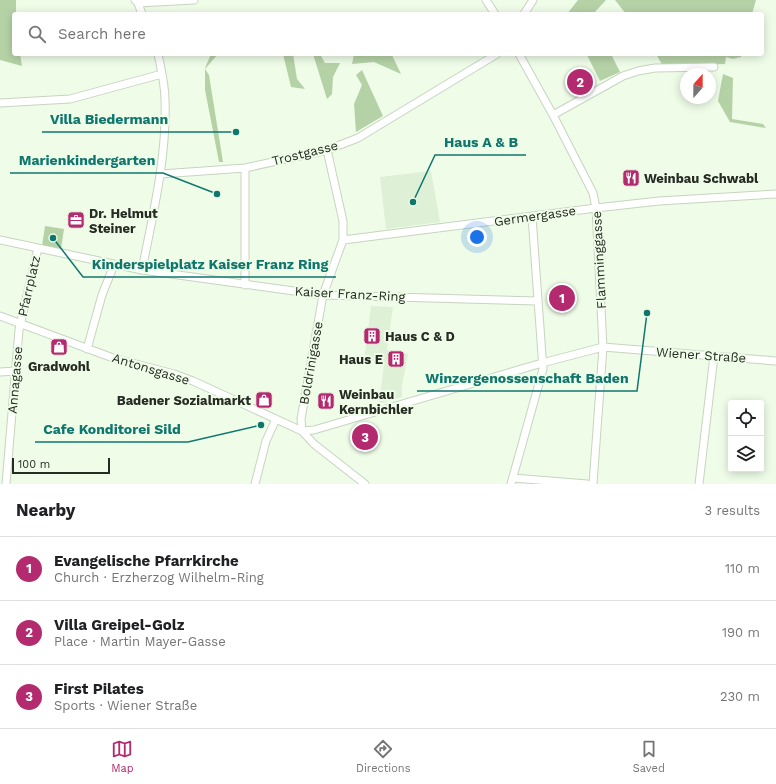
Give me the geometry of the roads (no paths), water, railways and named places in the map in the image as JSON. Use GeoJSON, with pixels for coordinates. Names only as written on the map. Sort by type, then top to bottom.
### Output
{"type":"FeatureCollection","features":[{"type":"Feature","properties":{"kind":"street"},"geometry":{"type":"LineString","coordinates":[[141,12],[136,2],[194,0]]}},
{"type":"Feature","properties":{"kind":"street"},"geometry":{"type":"LineString","coordinates":[[486,0],[494,12]]}},
{"type":"Feature","properties":{"kind":"street"},"geometry":{"type":"LineString","coordinates":[[525,12],[533,0]]}},
{"type":"Feature","properties":{"kind":"street"},"geometry":{"type":"LineString","coordinates":[[142,270],[164,153],[165,99],[158,56]]}},
{"type":"Feature","properties":{"kind":"street","name":"Trostgasse"},"geometry":{"type":"LineString","coordinates":[[161,174],[245,168],[327,150],[358,138],[494,56]]}},
{"type":"Feature","properties":{"kind":"street","name":"Flamminggasse"},"geometry":{"type":"LineString","coordinates":[[520,56],[553,115],[593,193],[596,208],[603,347],[594,484]]}},
{"type":"Feature","properties":{"kind":"street"},"geometry":{"type":"LineString","coordinates":[[553,115],[623,76],[638,71],[655,68],[714,67]]}},
{"type":"Feature","properties":{"kind":"street"},"geometry":{"type":"LineString","coordinates":[[0,103],[70,99],[162,74]]}},
{"type":"Feature","properties":{"kind":"street"},"geometry":{"type":"LineString","coordinates":[[327,150],[343,221],[343,240]]}},
{"type":"Feature","properties":{"kind":"street"},"geometry":{"type":"LineString","coordinates":[[245,168],[245,285]]}},
{"type":"Feature","properties":{"kind":"street","name":"Germergasse"},"geometry":{"type":"LineString","coordinates":[[343,240],[596,208],[776,194]]}},
{"type":"Feature","properties":{"kind":"street"},"geometry":{"type":"LineString","coordinates":[[532,217],[543,369],[512,481],[587,484]]}},
{"type":"Feature","properties":{"kind":"street","name":"Kaiser Franz-Ring"},"geometry":{"type":"LineString","coordinates":[[0,240],[142,270],[323,295],[537,300]]}},
{"type":"Feature","properties":{"kind":"street","name":"Boldrinigasse"},"geometry":{"type":"LineString","coordinates":[[302,431],[300,419],[323,295],[343,240]]}},
{"type":"Feature","properties":{"kind":"street","name":"Pfarrplatz"},"geometry":{"type":"LineString","coordinates":[[20,324],[38,248]]}},
{"type":"Feature","properties":{"kind":"street"},"geometry":{"type":"LineString","coordinates":[[87,349],[102,295],[114,265]]}},
{"type":"Feature","properties":{"kind":"street","name":"Antonsgasse"},"geometry":{"type":"LineString","coordinates":[[0,316],[113,358],[174,374],[302,431]]}},
{"type":"Feature","properties":{"kind":"street","name":"Annagasse"},"geometry":{"type":"LineString","coordinates":[[6,484],[20,324]]}},
{"type":"Feature","properties":{"kind":"street","name":"Wiener Straße"},"geometry":{"type":"LineString","coordinates":[[302,431],[314,430],[542,363],[603,347],[776,361]]}},
{"type":"Feature","properties":{"kind":"street"},"geometry":{"type":"LineString","coordinates":[[699,484],[714,356]]}},
{"type":"Feature","properties":{"kind":"street"},"geometry":{"type":"LineString","coordinates":[[0,372],[16,371]]}},
{"type":"Feature","properties":{"kind":"street"},"geometry":{"type":"LineString","coordinates":[[255,484],[266,441],[276,419]]}},
{"type":"Feature","properties":{"kind":"street"},"geometry":{"type":"LineString","coordinates":[[302,431],[314,444],[365,484]]}},
{"type":"Feature","properties":{"kind":"place","name":"Villa Greipel-Golz"},"geometry":{"type":"Point","coordinates":[580,82]}},
{"type":"Feature","properties":{"kind":"place","name":"Villa Biedermann"},"geometry":{"type":"Point","coordinates":[236,132]}},
{"type":"Feature","properties":{"kind":"place","name":"Weinbau Schwabl"},"geometry":{"type":"Point","coordinates":[631,178]}},
{"type":"Feature","properties":{"kind":"place","name":"Marienkindergarten"},"geometry":{"type":"Point","coordinates":[217,194]}},
{"type":"Feature","properties":{"kind":"place","name":"Haus A & B"},"geometry":{"type":"Point","coordinates":[413,202]}},
{"type":"Feature","properties":{"kind":"place","name":"Dr. Helmut Steiner"},"geometry":{"type":"Point","coordinates":[76,220]}},
{"type":"Feature","properties":{"kind":"place","name":"Kinderspielplatz Kaiser Franz Ring"},"geometry":{"type":"Point","coordinates":[53,238]}},
{"type":"Feature","properties":{"kind":"place","name":"Evangelische Pfarrkirche"},"geometry":{"type":"Point","coordinates":[562,298]}},
{"type":"Feature","properties":{"kind":"place","name":"Winzergenossenschaft Baden"},"geometry":{"type":"Point","coordinates":[647,313]}},
{"type":"Feature","properties":{"kind":"place","name":"Haus C & D"},"geometry":{"type":"Point","coordinates":[372,336]}},
{"type":"Feature","properties":{"kind":"place","name":"Gradwohl"},"geometry":{"type":"Point","coordinates":[59,347]}},
{"type":"Feature","properties":{"kind":"place","name":"Haus E"},"geometry":{"type":"Point","coordinates":[396,359]}},
{"type":"Feature","properties":{"kind":"place","name":"Badener Sozialmarkt"},"geometry":{"type":"Point","coordinates":[264,400]}},
{"type":"Feature","properties":{"kind":"place","name":"Weinbau Kernbichler"},"geometry":{"type":"Point","coordinates":[326,401]}},
{"type":"Feature","properties":{"kind":"place","name":"Cafe Konditorei Sild"},"geometry":{"type":"Point","coordinates":[261,425]}},
{"type":"Feature","properties":{"kind":"place","name":"First Pilates"},"geometry":{"type":"Point","coordinates":[365,437]}}]}
